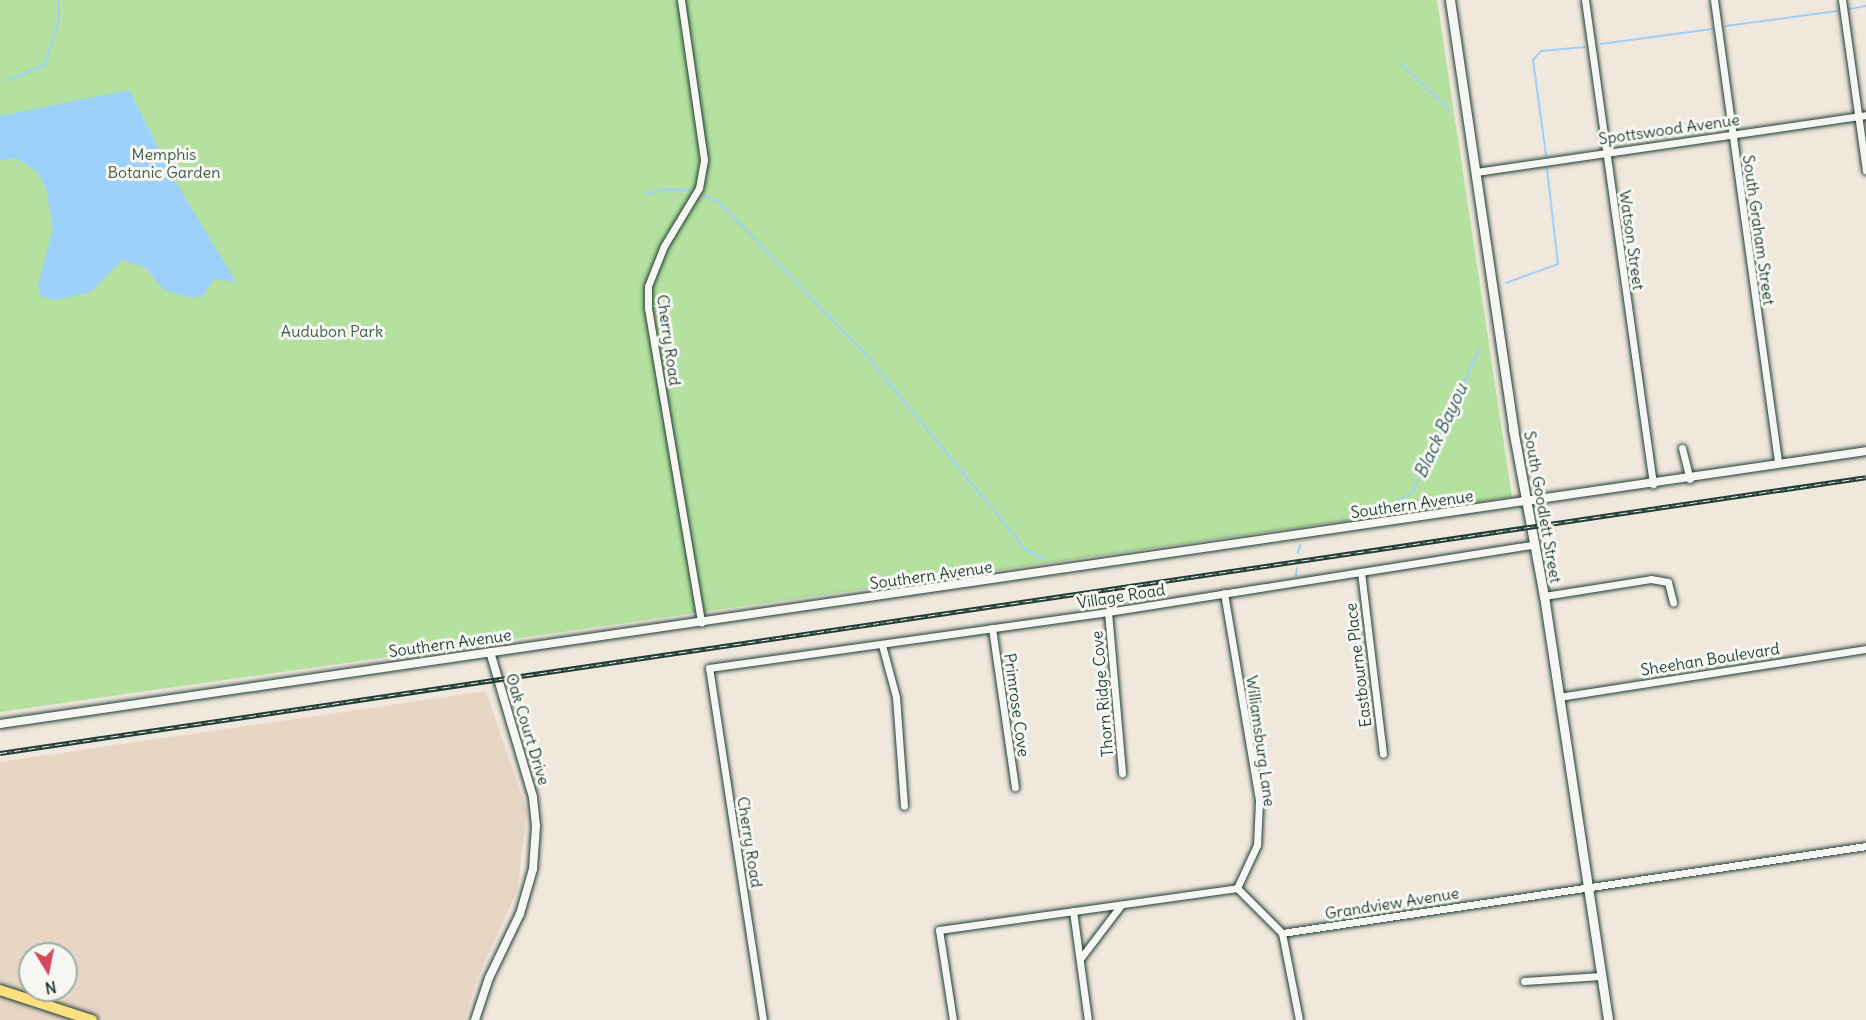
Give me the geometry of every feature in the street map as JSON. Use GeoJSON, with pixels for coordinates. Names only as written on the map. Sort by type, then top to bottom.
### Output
{"type":"FeatureCollection","features":[{"type":"Feature","properties":{"kind":"main road","name":"South Goodlett Street"},"geometry":{"type":"LineString","coordinates":[[1450,0],[1513,429],[1529,501],[1608,1020]]}},
{"type":"Feature","properties":{"kind":"main road"},"geometry":{"type":"LineString","coordinates":[[0,990],[92,1020]]}},
{"type":"Feature","properties":{"kind":"street","name":"Cherry Road"},"geometry":{"type":"LineString","coordinates":[[681,0],[704,160],[699,188],[664,246],[648,286],[648,308],[701,623]]}},
{"type":"Feature","properties":{"kind":"street","name":"Watson Street"},"geometry":{"type":"LineString","coordinates":[[1586,0],[1653,484]]}},
{"type":"Feature","properties":{"kind":"street","name":"South Graham Street"},"geometry":{"type":"LineString","coordinates":[[1714,0],[1778,463]]}},
{"type":"Feature","properties":{"kind":"street"},"geometry":{"type":"LineString","coordinates":[[1842,0],[1862,115],[1866,170]]}},
{"type":"Feature","properties":{"kind":"street","name":"Spottswood Avenue"},"geometry":{"type":"LineString","coordinates":[[1476,172],[1862,115]]}},
{"type":"Feature","properties":{"kind":"street"},"geometry":{"type":"LineString","coordinates":[[1682,448],[1690,479]]}},
{"type":"Feature","properties":{"kind":"street","name":"Southern Avenue"},"geometry":{"type":"LineString","coordinates":[[0,724],[1690,479],[1778,463],[1866,451]]}},
{"type":"Feature","properties":{"kind":"street","name":"Village Road"},"geometry":{"type":"LineString","coordinates":[[709,668],[1108,612],[1535,544]]}},
{"type":"Feature","properties":{"kind":"street","name":"Eastbourne Place"},"geometry":{"type":"LineString","coordinates":[[1361,572],[1383,754]]}},
{"type":"Feature","properties":{"kind":"street"},"geometry":{"type":"LineString","coordinates":[[1544,596],[1651,579],[1668,582],[1673,602]]}},
{"type":"Feature","properties":{"kind":"street","name":"Williamsburg Lane"},"geometry":{"type":"LineString","coordinates":[[1224,593],[1259,801],[1257,845],[1236,888]]}},
{"type":"Feature","properties":{"kind":"street","name":"Thorn Ridge Cove"},"geometry":{"type":"LineString","coordinates":[[1108,612],[1122,773]]}},
{"type":"Feature","properties":{"kind":"street","name":"Primrose Cove"},"geometry":{"type":"LineString","coordinates":[[992,628],[1015,787]]}},
{"type":"Feature","properties":{"kind":"street"},"geometry":{"type":"LineString","coordinates":[[882,645],[896,697],[904,806]]}},
{"type":"Feature","properties":{"kind":"street","name":"Sheehan Boulevard"},"geometry":{"type":"LineString","coordinates":[[1559,697],[1866,649]]}},
{"type":"Feature","properties":{"kind":"street","name":"Oak Court Drive"},"geometry":{"type":"LineString","coordinates":[[475,1020],[489,978],[520,914],[533,868],[536,826],[530,787],[490,652]]}},
{"type":"Feature","properties":{"kind":"street","name":"Cherry Road"},"geometry":{"type":"LineString","coordinates":[[709,668],[764,1020]]}},
{"type":"Feature","properties":{"kind":"street","name":"Grandview Avenue"},"geometry":{"type":"LineString","coordinates":[[1282,933],[1866,846]]}},
{"type":"Feature","properties":{"kind":"street"},"geometry":{"type":"LineString","coordinates":[[953,1020],[939,930],[1236,888],[1282,933],[1299,1020]]}},
{"type":"Feature","properties":{"kind":"street"},"geometry":{"type":"LineString","coordinates":[[1080,959],[1121,905]]}},
{"type":"Feature","properties":{"kind":"street"},"geometry":{"type":"LineString","coordinates":[[1073,911],[1088,1020]]}},
{"type":"Feature","properties":{"kind":"street"},"geometry":{"type":"LineString","coordinates":[[1524,981],[1601,976]]}},
{"type":"Feature","properties":{"kind":"shaded area"},"geometry":{"type":"Polygon","coordinates":[[[486,691],[527,811],[517,891],[477,979],[465,1020],[0,1020],[0,762],[486,691]]]}},
{"type":"Feature","properties":{"kind":"green space","name":"Audubon Park"},"geometry":{"type":"Polygon","coordinates":[[[0,0],[1437,0],[1512,497],[0,712],[0,0]]]}},
{"type":"Feature","properties":{"kind":"water"},"geometry":{"type":"Polygon","coordinates":[[[129,90],[177,184],[236,282],[214,279],[202,297],[187,297],[164,290],[146,268],[122,260],[91,292],[56,300],[40,296],[38,286],[53,228],[46,188],[36,171],[16,158],[0,160],[0,116],[129,90]]]}},
{"type":"Feature","properties":{"kind":"waterway"},"geometry":{"type":"LineString","coordinates":[[9,80],[45,65],[59,19],[58,0]]}},
{"type":"Feature","properties":{"kind":"waterway","name":"Black Bayou"},"geometry":{"type":"LineString","coordinates":[[1849,9],[1866,6]]}},
{"type":"Feature","properties":{"kind":"waterway","name":"Black Bayou"},"geometry":{"type":"LineString","coordinates":[[1726,26],[1837,11]]}},
{"type":"Feature","properties":{"kind":"waterway","name":"Black Bayou"},"geometry":{"type":"LineString","coordinates":[[1601,44],[1712,29]]}},
{"type":"Feature","properties":{"kind":"waterway","name":"Black Bayou"},"geometry":{"type":"LineString","coordinates":[[1546,155],[1533,60],[1541,51],[1585,47]]}},
{"type":"Feature","properties":{"kind":"waterway"},"geometry":{"type":"LineString","coordinates":[[1401,64],[1450,110]]}},
{"type":"Feature","properties":{"kind":"waterway","name":"Black Bayou"},"geometry":{"type":"LineString","coordinates":[[1506,283],[1558,264],[1547,169]]}},
{"type":"Feature","properties":{"kind":"waterway"},"geometry":{"type":"LineString","coordinates":[[646,194],[667,189],[691,191]]}},
{"type":"Feature","properties":{"kind":"waterway"},"geometry":{"type":"LineString","coordinates":[[702,195],[719,202],[866,355],[1027,551],[1043,558]]}},
{"type":"Feature","properties":{"kind":"waterway","name":"Black Bayou"},"geometry":{"type":"LineString","coordinates":[[1392,504],[1413,491],[1480,348]]}},
{"type":"Feature","properties":{"kind":"waterway","name":"Black Bayou"},"geometry":{"type":"LineString","coordinates":[[1298,553],[1300,545]]}},
{"type":"Feature","properties":{"kind":"waterway","name":"Black Bayou"},"geometry":{"type":"LineString","coordinates":[[1296,575],[1297,568]]}},
{"type":"Feature","properties":{"kind":"railway"},"geometry":{"type":"LineString","coordinates":[[0,753],[1866,477]]}},
{"type":"Feature","properties":{"kind":"park label","name":"Memphis Botanic Garden"},"geometry":{"type":"Point","coordinates":[164,163]}}]}
